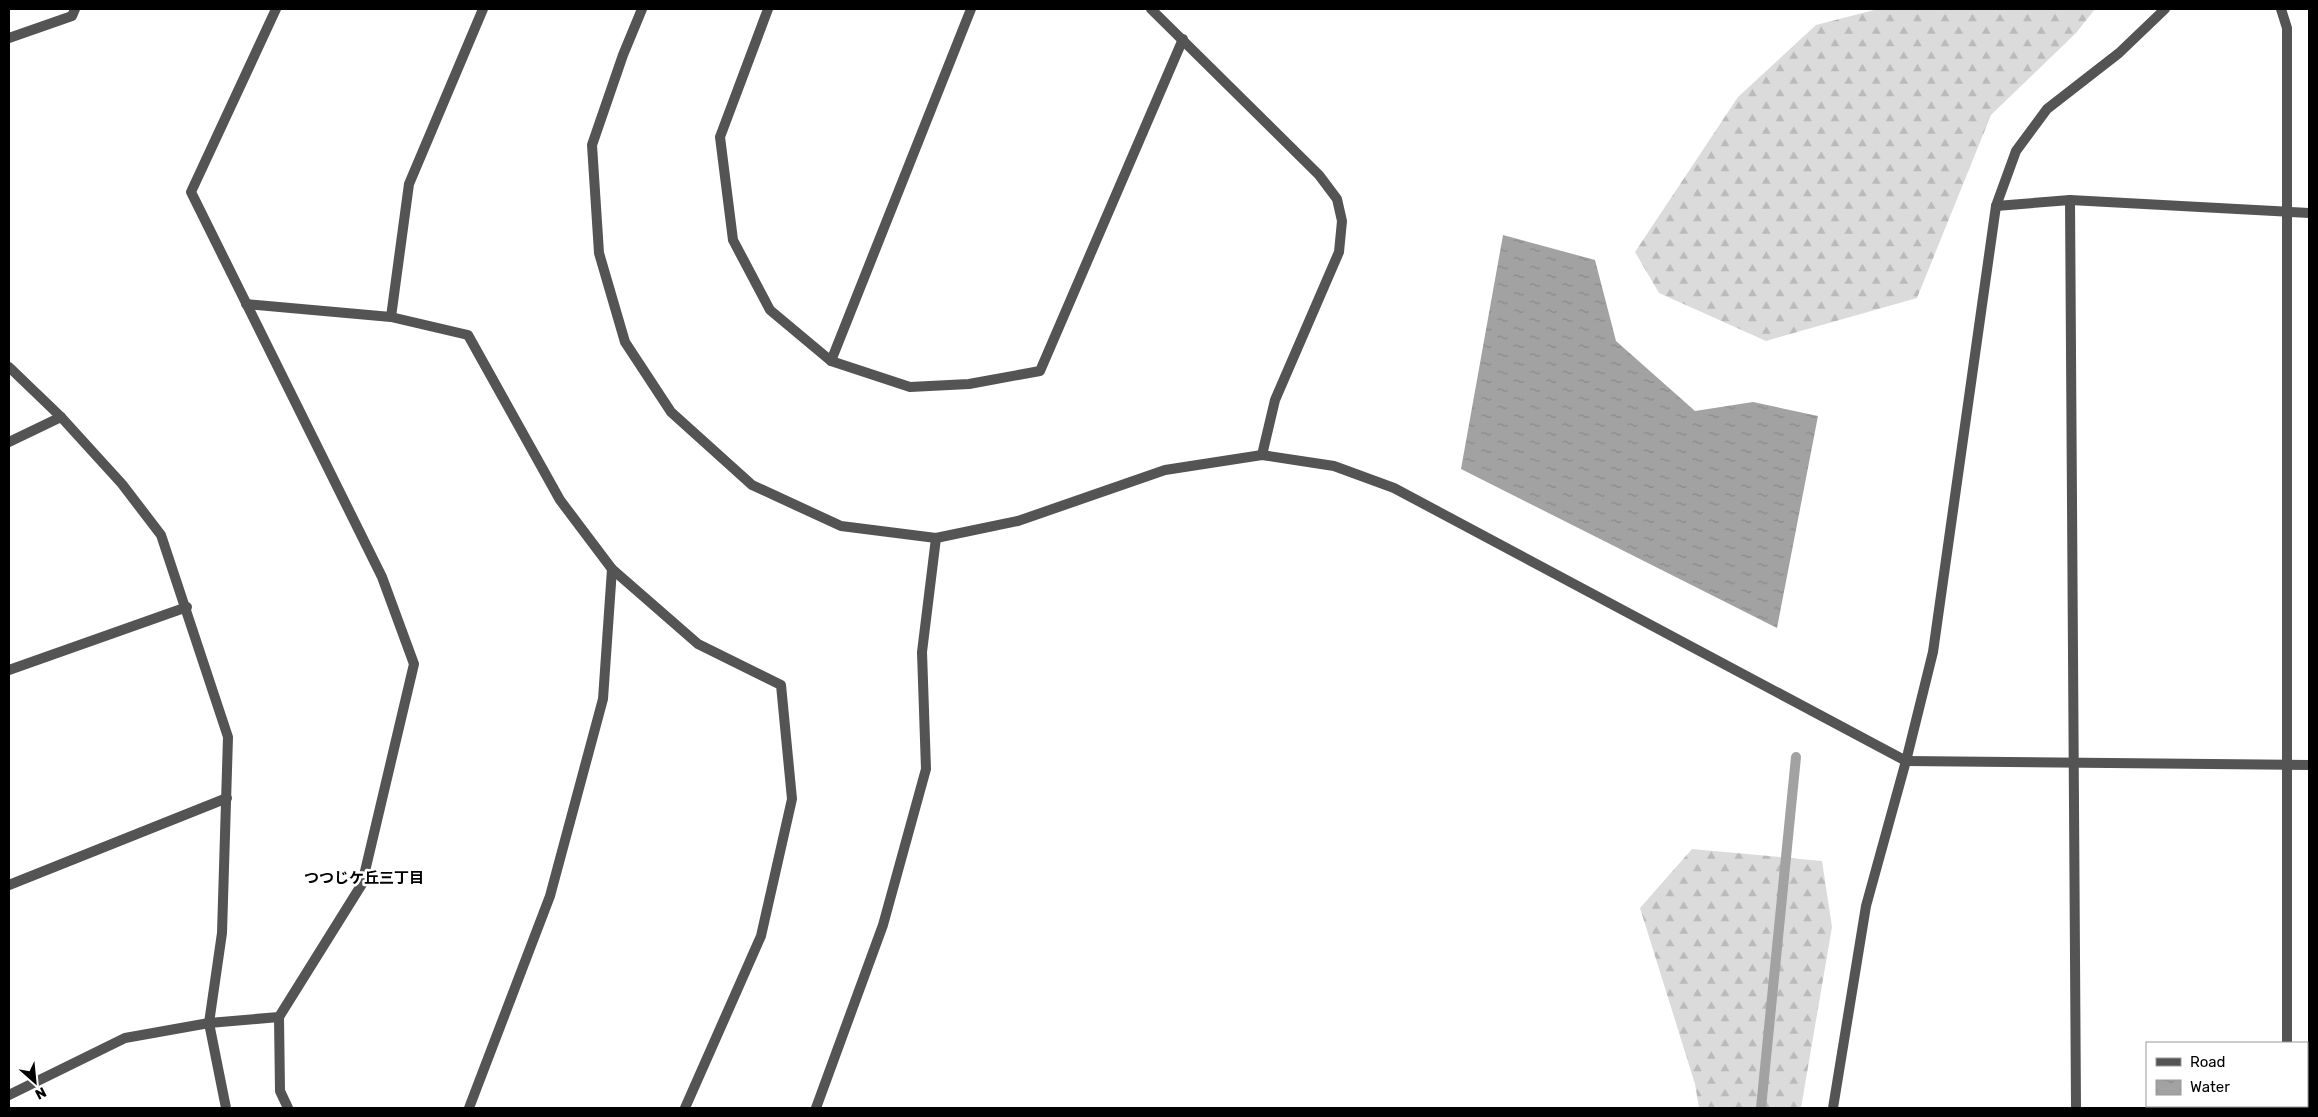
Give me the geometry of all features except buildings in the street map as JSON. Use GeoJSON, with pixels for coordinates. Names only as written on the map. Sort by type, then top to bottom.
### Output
{"type":"FeatureCollection","features":[{"type":"Feature","properties":{"kind":"street"},"geometry":{"type":"LineString","coordinates":[[9,38],[72,16],[75,9]]}},
{"type":"Feature","properties":{"kind":"street"},"geometry":{"type":"LineString","coordinates":[[276,9],[191,192],[382,577],[414,664],[362,884],[279,1017],[280,1091],[288,1108]]}},
{"type":"Feature","properties":{"kind":"street"},"geometry":{"type":"LineString","coordinates":[[392,317],[409,184],[483,9]]}},
{"type":"Feature","properties":{"kind":"street"},"geometry":{"type":"LineString","coordinates":[[642,9],[623,55],[592,145],[599,253],[625,342],[671,412],[752,485],[841,526],[936,538],[1018,521],[1165,470],[1262,455],[1334,466],[1394,488],[1906,761],[2309,765]]}},
{"type":"Feature","properties":{"kind":"street"},"geometry":{"type":"LineString","coordinates":[[768,9],[720,137],[733,240],[770,310],[832,361],[910,387],[969,384],[1040,371],[1183,39]]}},
{"type":"Feature","properties":{"kind":"street"},"geometry":{"type":"LineString","coordinates":[[832,361],[971,9]]}},
{"type":"Feature","properties":{"kind":"street"},"geometry":{"type":"LineString","coordinates":[[1150,9],[1183,39],[1319,175],[1337,199],[1342,221],[1339,252],[1275,400],[1262,455]]}},
{"type":"Feature","properties":{"kind":"street"},"geometry":{"type":"LineString","coordinates":[[1833,1108],[1866,906],[1906,761],[1933,652],[1996,206],[2016,151],[2048,109],[2119,53],[2165,9]]}},
{"type":"Feature","properties":{"kind":"street"},"geometry":{"type":"LineString","coordinates":[[2281,9],[2287,28],[2287,1042]]}},
{"type":"Feature","properties":{"kind":"street"},"geometry":{"type":"LineString","coordinates":[[1996,206],[2070,200],[2309,213]]}},
{"type":"Feature","properties":{"kind":"street"},"geometry":{"type":"LineString","coordinates":[[2070,200],[2076,1108]]}},
{"type":"Feature","properties":{"kind":"street"},"geometry":{"type":"LineString","coordinates":[[246,304],[392,317],[468,335],[560,500],[612,569],[698,644],[781,685],[792,799],[761,936],[685,1108]]}},
{"type":"Feature","properties":{"kind":"street"},"geometry":{"type":"LineString","coordinates":[[9,367],[61,417],[122,484],[161,535],[228,737],[222,933],[210,1023],[226,1108]]}},
{"type":"Feature","properties":{"kind":"street"},"geometry":{"type":"LineString","coordinates":[[9,442],[61,417]]}},
{"type":"Feature","properties":{"kind":"street"},"geometry":{"type":"LineString","coordinates":[[816,1108],[882,925],[926,769],[922,652],[936,538]]}},
{"type":"Feature","properties":{"kind":"street"},"geometry":{"type":"LineString","coordinates":[[469,1108],[550,896],[603,699],[612,569]]}},
{"type":"Feature","properties":{"kind":"street"},"geometry":{"type":"LineString","coordinates":[[9,670],[186,607]]}},
{"type":"Feature","properties":{"kind":"street"},"geometry":{"type":"LineString","coordinates":[[9,885],[227,798]]}},
{"type":"Feature","properties":{"kind":"street"},"geometry":{"type":"LineString","coordinates":[[9,1095],[125,1038],[210,1023],[279,1017]]}},
{"type":"Feature","properties":{"kind":"green space"},"geometry":{"type":"Polygon","coordinates":[[[1878,9],[2095,9],[2076,33],[1991,115],[1917,298],[1766,341],[1659,293],[1635,252],[1738,97],[1816,25],[1878,9]]]}},
{"type":"Feature","properties":{"kind":"green space"},"geometry":{"type":"Polygon","coordinates":[[[1692,849],[1822,861],[1832,927],[1801,1108],[1699,1108],[1695,1084],[1640,908],[1692,849]]]}},
{"type":"Feature","properties":{"kind":"water"},"geometry":{"type":"Polygon","coordinates":[[[1503,235],[1595,260],[1616,341],[1695,411],[1753,402],[1818,416],[1777,628],[1461,469],[1503,235]]]}},
{"type":"Feature","properties":{"kind":"waterway"},"geometry":{"type":"LineString","coordinates":[[1761,1108],[1796,757]]}},
{"type":"Feature","properties":{"kind":"district","name":"つつじケ丘三丁目"},"geometry":{"type":"Point","coordinates":[364,878]}}]}
